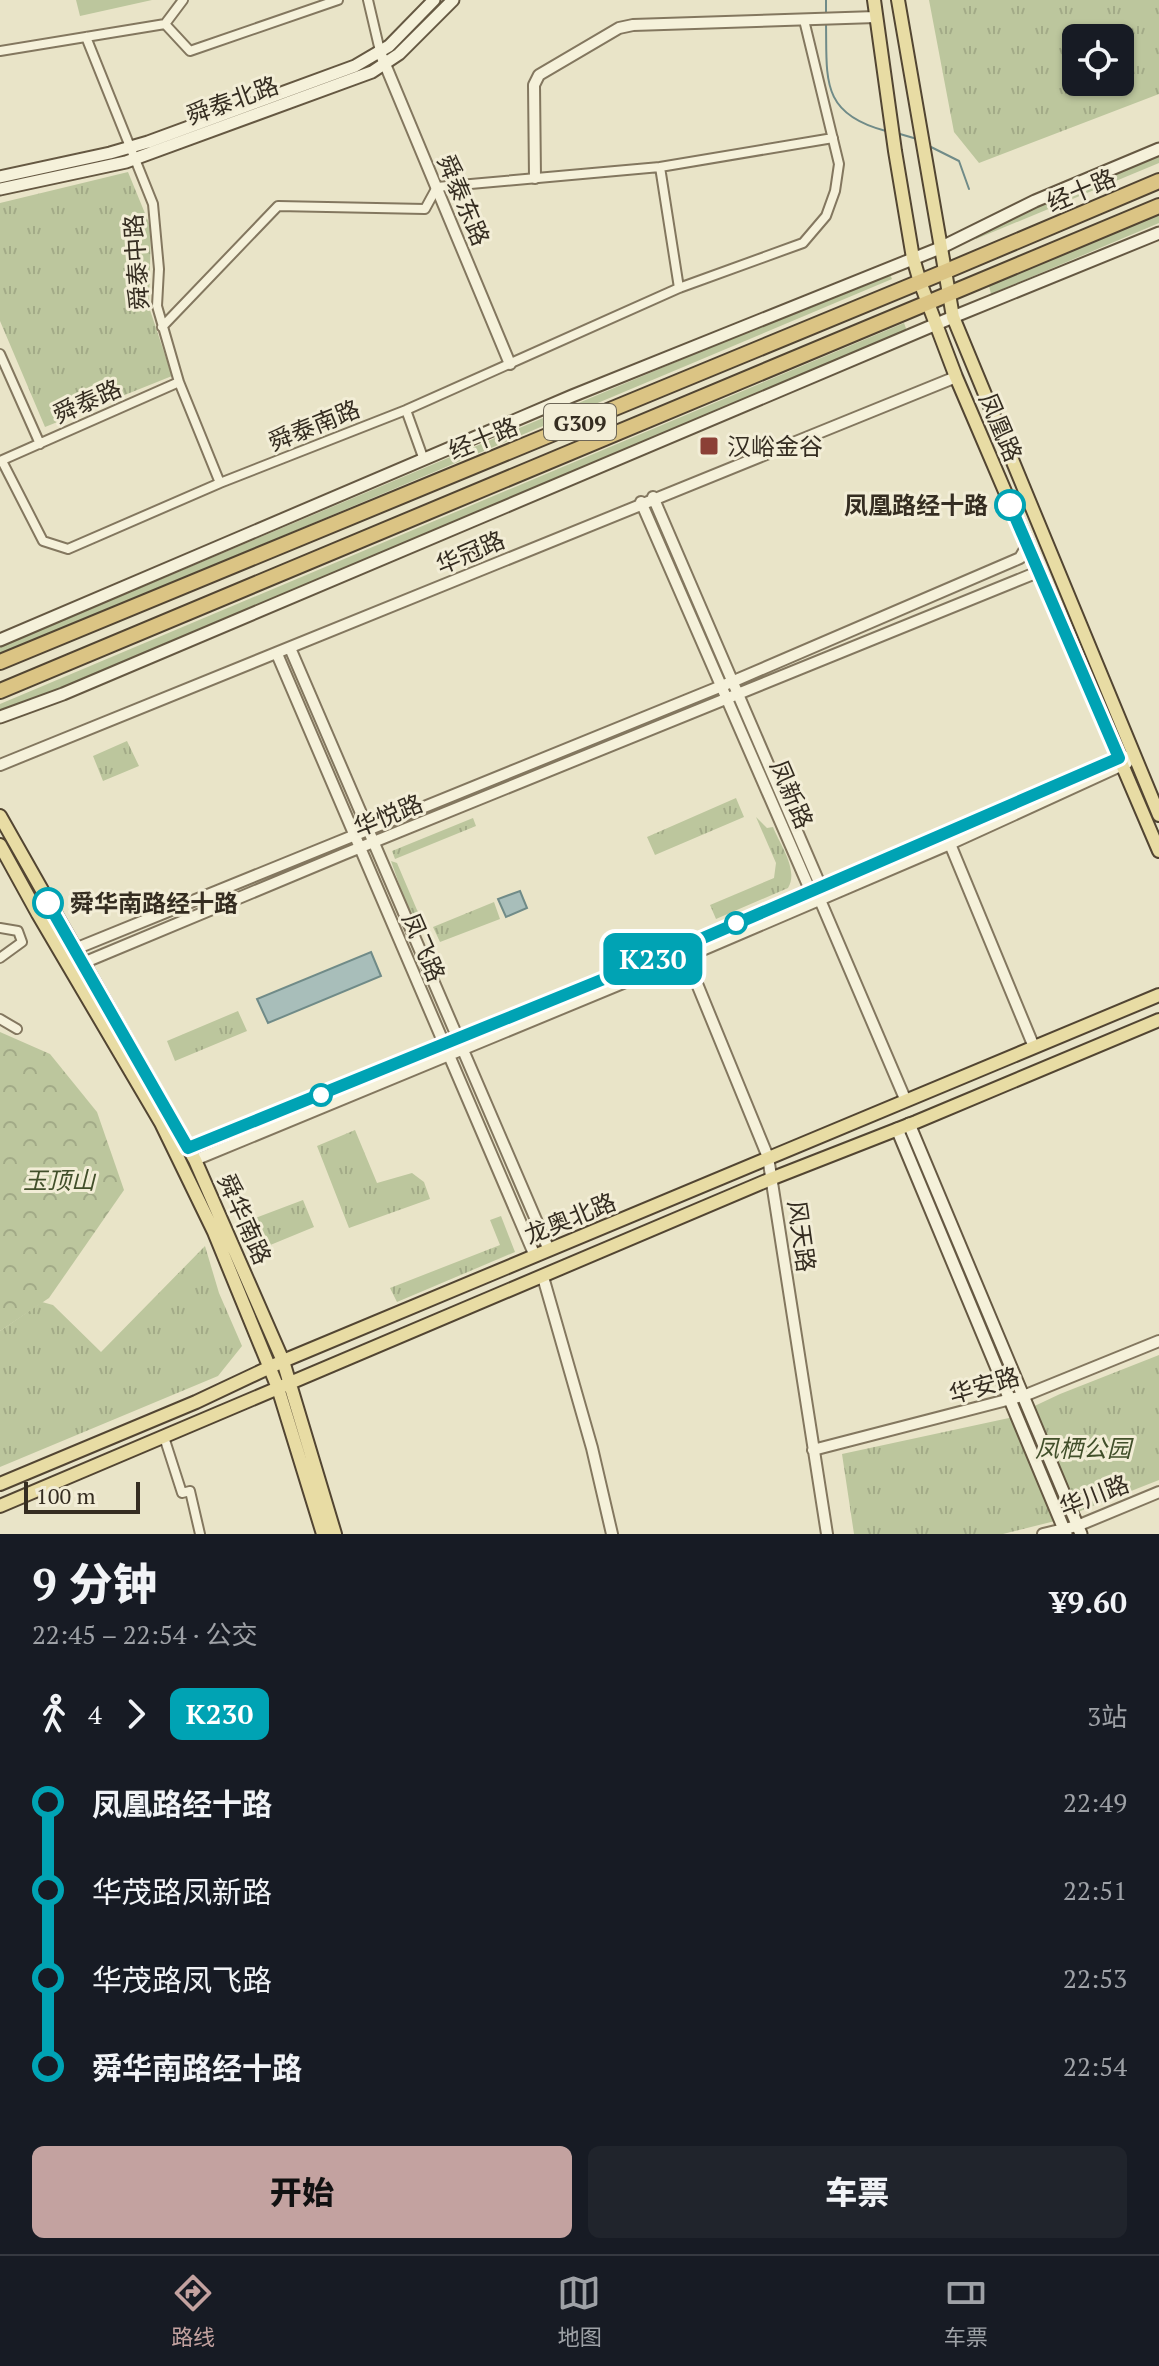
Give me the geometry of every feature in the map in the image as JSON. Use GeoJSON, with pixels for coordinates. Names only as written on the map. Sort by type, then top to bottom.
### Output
{"type":"FeatureCollection","features":[{"type":"Feature","properties":{"kind":"highway","name":"经十路"},"geometry":{"type":"LineString","coordinates":[[0,662],[1159,181]]}},
{"type":"Feature","properties":{"kind":"highway","name":"经十路"},"geometry":{"type":"LineString","coordinates":[[948,295],[1159,206]]}},
{"type":"Feature","properties":{"kind":"highway","name":"G309"},"geometry":{"type":"LineString","coordinates":[[927,303],[948,295]]}},
{"type":"Feature","properties":{"kind":"highway","name":"经十路"},"geometry":{"type":"LineString","coordinates":[[0,691],[927,303]]}},
{"type":"Feature","properties":{"kind":"main road"},"geometry":{"type":"LineString","coordinates":[[0,177],[134,152],[355,66],[389,46],[434,0]]}},
{"type":"Feature","properties":{"kind":"main road","name":"舜泰北路"},"geometry":{"type":"LineString","coordinates":[[0,189],[134,152],[372,72],[399,54],[453,0]]}},
{"type":"Feature","properties":{"kind":"main road","name":"凤凰路"},"geometry":{"type":"LineString","coordinates":[[874,0],[913,258],[927,303],[1038,572],[1159,851]]}},
{"type":"Feature","properties":{"kind":"main road","name":"凤凰路"},"geometry":{"type":"LineString","coordinates":[[898,0],[953,317],[1159,815]]}},
{"type":"Feature","properties":{"kind":"main road","name":"经十路"},"geometry":{"type":"LineString","coordinates":[[0,640],[572,396],[940,248],[1035,201],[1159,149]]}},
{"type":"Feature","properties":{"kind":"main road"},"geometry":{"type":"LineString","coordinates":[[0,717],[63,694],[953,317],[1159,233]]}},
{"type":"Feature","properties":{"kind":"main road","name":"舜华南路"},"geometry":{"type":"LineString","coordinates":[[0,816],[191,1154],[283,1361],[284,1384],[323,1534]]}},
{"type":"Feature","properties":{"kind":"main road","name":"舜华南路"},"geometry":{"type":"LineString","coordinates":[[0,845],[161,1123],[214,1232],[270,1367],[284,1384],[335,1534]]}},
{"type":"Feature","properties":{"kind":"main road","name":"龙奥北路"},"geometry":{"type":"LineString","coordinates":[[0,1484],[196,1402],[283,1361],[1159,995]]}},
{"type":"Feature","properties":{"kind":"main road","name":"龙奥北路"},"geometry":{"type":"LineString","coordinates":[[0,1506],[773,1178],[1159,1020]]}},
{"type":"Feature","properties":{"kind":"main road"},"geometry":{"type":"LineString","coordinates":[[903,1127],[1079,1530]]}},
{"type":"Feature","properties":{"kind":"main road"},"geometry":{"type":"LineString","coordinates":[[903,1127],[1065,1532]]}},
{"type":"Feature","properties":{"kind":"street"},"geometry":{"type":"LineString","coordinates":[[0,51],[165,24],[183,0]]}},
{"type":"Feature","properties":{"kind":"street"},"geometry":{"type":"LineString","coordinates":[[165,24],[190,51],[338,0]]}},
{"type":"Feature","properties":{"kind":"street"},"geometry":{"type":"LineString","coordinates":[[368,0],[380,51]]}},
{"type":"Feature","properties":{"kind":"street"},"geometry":{"type":"LineString","coordinates":[[535,178],[534,85],[539,75],[619,28],[876,17]]}},
{"type":"Feature","properties":{"kind":"street","name":"舜泰南路"},"geometry":{"type":"LineString","coordinates":[[1,461],[43,541],[68,549],[220,483],[406,410],[679,288],[803,243],[826,216],[835,191],[839,164],[804,20]]}},
{"type":"Feature","properties":{"kind":"street","name":"舜泰中路"},"geometry":{"type":"LineString","coordinates":[[86,37],[153,204],[159,269],[157,306],[179,382]]}},
{"type":"Feature","properties":{"kind":"street","name":"舜泰东路"},"geometry":{"type":"LineString","coordinates":[[380,51],[510,364]]}},
{"type":"Feature","properties":{"kind":"street"},"geometry":{"type":"LineString","coordinates":[[162,327],[278,206],[425,209],[437,187],[660,167],[833,138]]}},
{"type":"Feature","properties":{"kind":"street"},"geometry":{"type":"LineString","coordinates":[[660,167],[679,288]]}},
{"type":"Feature","properties":{"kind":"street"},"geometry":{"type":"LineString","coordinates":[[0,354],[40,444]]}},
{"type":"Feature","properties":{"kind":"street","name":"华冠路"},"geometry":{"type":"LineString","coordinates":[[0,765],[277,654],[653,497],[956,377]]}},
{"type":"Feature","properties":{"kind":"street"},"geometry":{"type":"LineString","coordinates":[[179,382],[220,483]]}},
{"type":"Feature","properties":{"kind":"street","name":"舜泰路"},"geometry":{"type":"LineString","coordinates":[[1,461],[179,382]]}},
{"type":"Feature","properties":{"kind":"street"},"geometry":{"type":"LineString","coordinates":[[406,410],[424,460]]}},
{"type":"Feature","properties":{"kind":"street"},"geometry":{"type":"LineString","coordinates":[[653,497],[734,681],[816,890]]}},
{"type":"Feature","properties":{"kind":"street","name":"凤新路"},"geometry":{"type":"LineString","coordinates":[[641,502],[720,686],[816,890],[906,1101]]}},
{"type":"Feature","properties":{"kind":"street"},"geometry":{"type":"LineString","coordinates":[[75,949],[734,681],[1020,558],[1027,546]]}},
{"type":"Feature","properties":{"kind":"street","name":"华悦路"},"geometry":{"type":"LineString","coordinates":[[83,963],[1038,572]]}},
{"type":"Feature","properties":{"kind":"street","name":"凤飞路"},"geometry":{"type":"LineString","coordinates":[[290,648],[549,1250]]}},
{"type":"Feature","properties":{"kind":"street","name":"凤飞路"},"geometry":{"type":"LineString","coordinates":[[277,654],[535,1256]]}},
{"type":"Feature","properties":{"kind":"street"},"geometry":{"type":"LineString","coordinates":[[191,1154],[448,1055],[686,957],[950,844],[1134,756]]}},
{"type":"Feature","properties":{"kind":"street"},"geometry":{"type":"LineString","coordinates":[[191,1154],[442,1043],[680,948],[1121,762]]}},
{"type":"Feature","properties":{"kind":"street"},"geometry":{"type":"LineString","coordinates":[[950,844],[1034,1047]]}},
{"type":"Feature","properties":{"kind":"street"},"geometry":{"type":"LineString","coordinates":[[0,928],[18,931],[22,942],[0,958]]}},
{"type":"Feature","properties":{"kind":"street","name":"风天路"},"geometry":{"type":"LineString","coordinates":[[686,957],[768,1157],[827,1534]]}},
{"type":"Feature","properties":{"kind":"street"},"geometry":{"type":"LineString","coordinates":[[0,1019],[17,1029]]}},
{"type":"Feature","properties":{"kind":"street"},"geometry":{"type":"LineString","coordinates":[[543,1277],[592,1448],[612,1534]]}},
{"type":"Feature","properties":{"kind":"street","name":"华安路"},"geometry":{"type":"LineString","coordinates":[[813,1450],[1010,1399],[1159,1341]]}},
{"type":"Feature","properties":{"kind":"street"},"geometry":{"type":"LineString","coordinates":[[164,1437],[182,1493],[190,1491],[200,1534]]}},
{"type":"Feature","properties":{"kind":"street","name":"华川路"},"geometry":{"type":"LineString","coordinates":[[1043,1534],[1079,1530],[1159,1492]]}},
{"type":"Feature","properties":{"kind":"green space"},"geometry":{"type":"Polygon","coordinates":[[[76,0],[152,0],[80,16],[76,0]]]}},
{"type":"Feature","properties":{"kind":"green space"},"geometry":{"type":"Polygon","coordinates":[[[929,0],[1159,0],[1159,94],[979,163],[954,132],[929,0]]]}},
{"type":"Feature","properties":{"kind":"green space"},"geometry":{"type":"Polygon","coordinates":[[[1159,154],[1159,163],[975,237],[1044,203],[1159,154]]]}},
{"type":"Feature","properties":{"kind":"green space"},"geometry":{"type":"Polygon","coordinates":[[[128,172],[151,228],[149,307],[172,376],[45,427],[0,321],[0,203],[128,172]]]}},
{"type":"Feature","properties":{"kind":"green space"},"geometry":{"type":"Polygon","coordinates":[[[1159,214],[1159,223],[991,294],[989,286],[1159,214]]]}},
{"type":"Feature","properties":{"kind":"green space"},"geometry":{"type":"Polygon","coordinates":[[[889,272],[892,279],[0,655],[0,647],[889,272]]]}},
{"type":"Feature","properties":{"kind":"green space"},"geometry":{"type":"Polygon","coordinates":[[[904,323],[907,331],[0,713],[0,704],[904,323]]]}},
{"type":"Feature","properties":{"kind":"green space"},"geometry":{"type":"Polygon","coordinates":[[[127,741],[139,766],[103,781],[93,756],[127,741]]]}},
{"type":"Feature","properties":{"kind":"green space"},"geometry":{"type":"Polygon","coordinates":[[[736,798],[744,817],[655,855],[647,837],[736,798]]]}},
{"type":"Feature","properties":{"kind":"green space"},"geometry":{"type":"Polygon","coordinates":[[[756,817],[767,828],[773,827],[790,866],[791,881],[788,888],[716,919],[710,905],[774,878],[776,863],[756,817]]]}},
{"type":"Feature","properties":{"kind":"green space"},"geometry":{"type":"Polygon","coordinates":[[[473,818],[476,826],[395,859],[392,851],[473,818]]]}},
{"type":"Feature","properties":{"kind":"green space"},"geometry":{"type":"Polygon","coordinates":[[[391,861],[397,863],[420,917],[419,923],[412,921],[391,861]]]}},
{"type":"Feature","properties":{"kind":"green space"},"geometry":{"type":"Polygon","coordinates":[[[494,902],[500,919],[440,942],[433,927],[494,902]]]}},
{"type":"Feature","properties":{"kind":"green space"},"geometry":{"type":"Polygon","coordinates":[[[238,1011],[247,1031],[175,1061],[167,1041],[238,1011]]]}},
{"type":"Feature","properties":{"kind":"green space","name":"玉顶山"},"geometry":{"type":"Polygon","coordinates":[[[0,1032],[50,1054],[97,1112],[124,1190],[49,1298],[0,1331],[0,1032]]]}},
{"type":"Feature","properties":{"kind":"green space"},"geometry":{"type":"Polygon","coordinates":[[[355,1130],[377,1183],[412,1173],[424,1182],[430,1199],[349,1228],[317,1146],[355,1130]]]}},
{"type":"Feature","properties":{"kind":"green space"},"geometry":{"type":"Polygon","coordinates":[[[303,1200],[314,1227],[263,1248],[250,1220],[303,1200]]]}},
{"type":"Feature","properties":{"kind":"green space"},"geometry":{"type":"Polygon","coordinates":[[[501,1216],[515,1252],[397,1302],[390,1288],[500,1245],[490,1220],[501,1216]]]}},
{"type":"Feature","properties":{"kind":"green space"},"geometry":{"type":"Polygon","coordinates":[[[205,1246],[219,1293],[242,1346],[218,1376],[0,1467],[0,1331],[42,1302],[53,1305],[101,1352],[205,1246]]]}},
{"type":"Feature","properties":{"kind":"green space","name":"凤栖公园"},"geometry":{"type":"Polygon","coordinates":[[[1159,1355],[1159,1480],[1055,1521],[1003,1534],[854,1534],[842,1454],[1009,1418],[1159,1355]]]}},
{"type":"Feature","properties":{"kind":"water"},"geometry":{"type":"Polygon","coordinates":[[[520,891],[527,908],[506,917],[498,899],[520,891]]]}},
{"type":"Feature","properties":{"kind":"water"},"geometry":{"type":"Polygon","coordinates":[[[371,952],[381,976],[268,1023],[257,999],[371,952]]]}},
{"type":"Feature","properties":{"kind":"waterway"},"geometry":{"type":"LineString","coordinates":[[826,0],[826,15]]}},
{"type":"Feature","properties":{"kind":"waterway"},"geometry":{"type":"LineString","coordinates":[[826,22],[828,77],[838,104],[849,115],[886,131]]}},
{"type":"Feature","properties":{"kind":"waterway"},"geometry":{"type":"LineString","coordinates":[[900,134],[917,139]]}},
{"type":"Feature","properties":{"kind":"waterway"},"geometry":{"type":"LineString","coordinates":[[929,146],[959,161],[969,189]]}},
{"type":"Feature","properties":{"kind":"bus line","name":"K230"},"geometry":{"type":"LineString","coordinates":[[48,903],[188,1148],[680,948],[1119,758],[1010,505]]}},
{"type":"Feature","properties":{"kind":"place","name":"汉峪金谷"},"geometry":{"type":"Point","coordinates":[709,446]}},
{"type":"Feature","properties":{"kind":"place","name":"凤凰路经十路"},"geometry":{"type":"Point","coordinates":[1010,505]}},
{"type":"Feature","properties":{"kind":"place","name":"舜华南路经十路"},"geometry":{"type":"Point","coordinates":[48,903]}}]}
